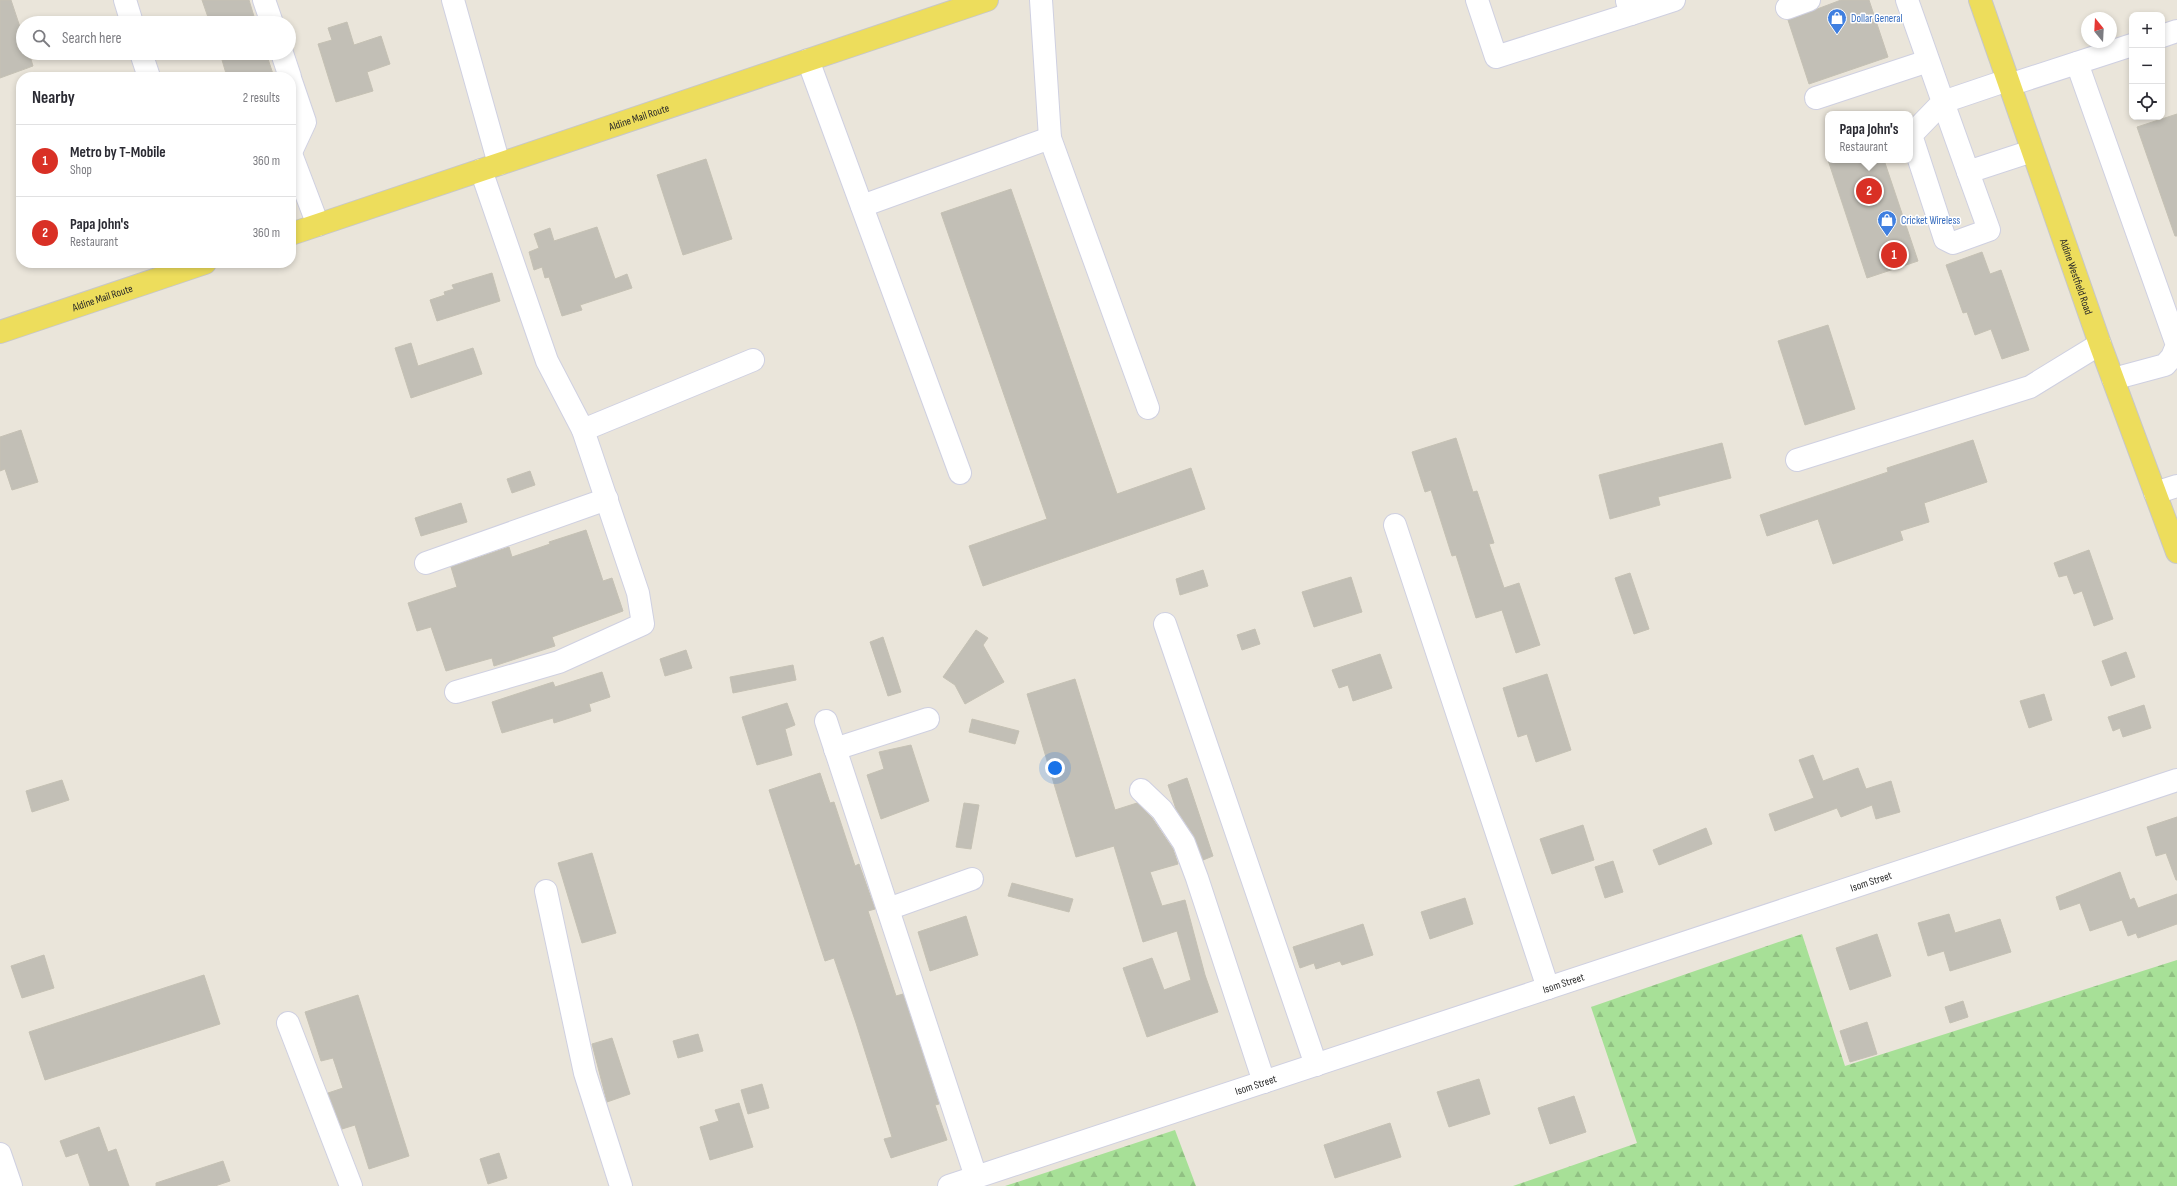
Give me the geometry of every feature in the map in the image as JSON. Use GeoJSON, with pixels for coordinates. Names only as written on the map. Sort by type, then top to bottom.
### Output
{"type":"FeatureCollection","features":[{"type":"Feature","properties":{"kind":"main road","name":"Aldine Mail Route"},"geometry":{"type":"LineString","coordinates":[[296,232],[987,0]]}},
{"type":"Feature","properties":{"kind":"main road","name":"Aldine Westfield Road"},"geometry":{"type":"LineString","coordinates":[[1980,0],[2100,344],[2177,552]]}},
{"type":"Feature","properties":{"kind":"main road","name":"Aldine Mail Route"},"geometry":{"type":"LineString","coordinates":[[0,332],[189,268]]}},
{"type":"Feature","properties":{"kind":"street"},"geometry":{"type":"LineString","coordinates":[[125,0],[130,16]]}},
{"type":"Feature","properties":{"kind":"street"},"geometry":{"type":"LineString","coordinates":[[264,0],[270,16]]}},
{"type":"Feature","properties":{"kind":"street"},"geometry":{"type":"LineString","coordinates":[[453,0],[490,167],[547,361],[583,430],[638,594],[643,624],[559,662],[456,692]]}},
{"type":"Feature","properties":{"kind":"street"},"geometry":{"type":"LineString","coordinates":[[1042,0],[1050,138],[1148,408]]}},
{"type":"Feature","properties":{"kind":"street"},"geometry":{"type":"LineString","coordinates":[[1477,0],[1496,57],[1629,7],[1674,0]]}},
{"type":"Feature","properties":{"kind":"street"},"geometry":{"type":"LineString","coordinates":[[1786,8],[1809,0]]}},
{"type":"Feature","properties":{"kind":"street"},"geometry":{"type":"LineString","coordinates":[[1907,0],[1989,230],[1954,243],[1945,239],[1913,141]]}},
{"type":"Feature","properties":{"kind":"street"},"geometry":{"type":"LineString","coordinates":[[2165,35],[2177,31]]}},
{"type":"Feature","properties":{"kind":"street"},"geometry":{"type":"LineString","coordinates":[[1913,135],[1914,132],[1943,102],[2077,63],[2129,46]]}},
{"type":"Feature","properties":{"kind":"street"},"geometry":{"type":"LineString","coordinates":[[143,60],[147,72]]}},
{"type":"Feature","properties":{"kind":"street"},"geometry":{"type":"LineString","coordinates":[[284,60],[288,72]]}},
{"type":"Feature","properties":{"kind":"street"},"geometry":{"type":"LineString","coordinates":[[808,60],[960,473]]}},
{"type":"Feature","properties":{"kind":"street"},"geometry":{"type":"LineString","coordinates":[[1816,98],[1928,62]]}},
{"type":"Feature","properties":{"kind":"street"},"geometry":{"type":"LineString","coordinates":[[2077,63],[2177,345],[2172,356],[2165,365],[2113,379]]}},
{"type":"Feature","properties":{"kind":"street"},"geometry":{"type":"LineString","coordinates":[[296,96],[305,122],[296,142]]}},
{"type":"Feature","properties":{"kind":"street"},"geometry":{"type":"LineString","coordinates":[[862,206],[1050,138]]}},
{"type":"Feature","properties":{"kind":"street"},"geometry":{"type":"LineString","coordinates":[[1968,172],[2032,151]]}},
{"type":"Feature","properties":{"kind":"street"},"geometry":{"type":"LineString","coordinates":[[296,166],[318,225]]}},
{"type":"Feature","properties":{"kind":"street"},"geometry":{"type":"LineString","coordinates":[[1797,460],[2030,387],[2100,344]]}},
{"type":"Feature","properties":{"kind":"street"},"geometry":{"type":"LineString","coordinates":[[583,430],[753,360]]}},
{"type":"Feature","properties":{"kind":"street"},"geometry":{"type":"LineString","coordinates":[[2155,493],[2177,486]]}},
{"type":"Feature","properties":{"kind":"street"},"geometry":{"type":"LineString","coordinates":[[426,563],[606,499]]}},
{"type":"Feature","properties":{"kind":"street"},"geometry":{"type":"LineString","coordinates":[[1395,525],[1548,988]]}},
{"type":"Feature","properties":{"kind":"street"},"geometry":{"type":"LineString","coordinates":[[1165,624],[1316,1065]]}},
{"type":"Feature","properties":{"kind":"street"},"geometry":{"type":"LineString","coordinates":[[835,749],[928,719]]}},
{"type":"Feature","properties":{"kind":"street"},"geometry":{"type":"LineString","coordinates":[[826,721],[976,1177]]}},
{"type":"Feature","properties":{"kind":"street","name":"Isom Street"},"geometry":{"type":"LineString","coordinates":[[949,1186],[2177,780]]}},
{"type":"Feature","properties":{"kind":"street"},"geometry":{"type":"LineString","coordinates":[[1141,790],[1162,810],[1184,842],[1264,1082]]}},
{"type":"Feature","properties":{"kind":"street"},"geometry":{"type":"LineString","coordinates":[[888,909],[972,879]]}},
{"type":"Feature","properties":{"kind":"street"},"geometry":{"type":"LineString","coordinates":[[546,891],[585,1073],[621,1186]]}},
{"type":"Feature","properties":{"kind":"street"},"geometry":{"type":"LineString","coordinates":[[288,1023],[351,1186]]}},
{"type":"Feature","properties":{"kind":"street"},"geometry":{"type":"LineString","coordinates":[[0,1154],[11,1186]]}},
{"type":"Feature","properties":{"kind":"green space"},"geometry":{"type":"Polygon","coordinates":[[[1802,934],[1845,1066],[2177,960],[2177,1186],[1513,1186],[1637,1143],[1591,1007],[1802,934]]]}},
{"type":"Feature","properties":{"kind":"green space"},"geometry":{"type":"Polygon","coordinates":[[[1175,1130],[1196,1186],[1005,1186],[1175,1130]]]}},
{"type":"Feature","properties":{"kind":"building"},"geometry":{"type":"Polygon","coordinates":[[[0,0],[11,0],[16,16],[16,60],[31,60],[33,66],[0,78],[0,0]]]}},
{"type":"Feature","properties":{"kind":"building"},"geometry":{"type":"Polygon","coordinates":[[[202,0],[249,0],[254,16],[208,16],[202,0]]]}},
{"type":"Feature","properties":{"kind":"building"},"geometry":{"type":"Polygon","coordinates":[[[1841,0],[1869,0],[1888,57],[1809,84],[1788,20],[1841,0]]]}},
{"type":"Feature","properties":{"kind":"building"},"geometry":{"type":"Polygon","coordinates":[[[347,22],[354,45],[381,36],[390,64],[367,72],[373,91],[336,102],[318,44],[332,40],[328,28],[347,22]]]}},
{"type":"Feature","properties":{"kind":"building"},"geometry":{"type":"Polygon","coordinates":[[[222,60],[268,60],[272,72],[226,72],[222,60]]]}},
{"type":"Feature","properties":{"kind":"building"},"geometry":{"type":"Polygon","coordinates":[[[2177,114],[2177,236],[2175,236],[2137,127],[2159,120],[2165,120],[2165,118],[2177,114]]]}},
{"type":"Feature","properties":{"kind":"building"},"geometry":{"type":"Polygon","coordinates":[[[706,159],[732,239],[683,255],[657,175],[706,159]]]}},
{"type":"Feature","properties":{"kind":"building"},"geometry":{"type":"Polygon","coordinates":[[[1829,163],[1885,163],[1918,261],[1867,278],[1829,163]]]}},
{"type":"Feature","properties":{"kind":"building"},"geometry":{"type":"Polygon","coordinates":[[[1011,189],[1117,494],[1191,468],[1205,509],[983,586],[969,546],[1047,519],[941,213],[1011,189]]]}},
{"type":"Feature","properties":{"kind":"building"},"geometry":{"type":"Polygon","coordinates":[[[597,227],[615,279],[627,274],[632,288],[580,305],[582,310],[562,316],[549,277],[545,278],[542,267],[534,270],[529,252],[539,248],[534,234],[550,228],[554,241],[597,227]]]}},
{"type":"Feature","properties":{"kind":"building"},"geometry":{"type":"Polygon","coordinates":[[[1982,252],[1990,274],[2001,270],[2029,350],[2002,359],[1991,329],[1975,335],[1967,312],[1963,313],[1946,265],[1982,252]]]}},
{"type":"Feature","properties":{"kind":"building"},"geometry":{"type":"Polygon","coordinates":[[[492,273],[500,301],[437,321],[430,300],[445,295],[444,292],[454,289],[452,285],[492,273]]]}},
{"type":"Feature","properties":{"kind":"building"},"geometry":{"type":"Polygon","coordinates":[[[1828,325],[1855,409],[1805,425],[1778,341],[1828,325]]]}},
{"type":"Feature","properties":{"kind":"building"},"geometry":{"type":"Polygon","coordinates":[[[411,343],[418,366],[473,348],[482,374],[411,398],[395,348],[411,343]]]}},
{"type":"Feature","properties":{"kind":"building"},"geometry":{"type":"Polygon","coordinates":[[[21,430],[38,482],[12,490],[5,469],[0,471],[0,437],[21,430]]]}},
{"type":"Feature","properties":{"kind":"building"},"geometry":{"type":"Polygon","coordinates":[[[1456,438],[1473,492],[1477,491],[1494,543],[1489,544],[1504,588],[1519,583],[1540,645],[1516,653],[1502,610],[1476,618],[1456,555],[1452,556],[1431,490],[1425,492],[1412,452],[1456,438]]]}},
{"type":"Feature","properties":{"kind":"building"},"geometry":{"type":"Polygon","coordinates":[[[1973,440],[1987,482],[1924,503],[1929,522],[1900,531],[1903,540],[1833,564],[1818,519],[1767,536],[1760,515],[1888,472],[1887,468],[1973,440]]]}},
{"type":"Feature","properties":{"kind":"building"},"geometry":{"type":"Polygon","coordinates":[[[1722,443],[1731,478],[1658,497],[1660,505],[1610,519],[1599,475],[1722,443]]]}},
{"type":"Feature","properties":{"kind":"building"},"geometry":{"type":"Polygon","coordinates":[[[530,471],[535,485],[512,493],[507,479],[530,471]]]}},
{"type":"Feature","properties":{"kind":"building"},"geometry":{"type":"Polygon","coordinates":[[[461,503],[467,522],[421,536],[415,518],[461,503]]]}},
{"type":"Feature","properties":{"kind":"building"},"geometry":{"type":"Polygon","coordinates":[[[586,530],[603,581],[612,578],[623,611],[552,637],[555,646],[494,666],[492,658],[446,671],[431,627],[417,631],[408,603],[457,587],[451,567],[509,547],[512,557],[550,544],[549,542],[586,530]]]}},
{"type":"Feature","properties":{"kind":"building"},"geometry":{"type":"Polygon","coordinates":[[[2089,550],[2113,619],[2094,626],[2082,591],[2074,594],[2067,575],[2059,577],[2054,563],[2089,550]]]}},
{"type":"Feature","properties":{"kind":"building"},"geometry":{"type":"Polygon","coordinates":[[[1203,570],[1208,586],[1180,595],[1176,579],[1203,570]]]}},
{"type":"Feature","properties":{"kind":"building"},"geometry":{"type":"Polygon","coordinates":[[[1630,573],[1649,629],[1634,634],[1615,578],[1630,573]]]}},
{"type":"Feature","properties":{"kind":"building"},"geometry":{"type":"Polygon","coordinates":[[[1351,577],[1362,612],[1314,627],[1302,592],[1351,577]]]}},
{"type":"Feature","properties":{"kind":"building"},"geometry":{"type":"Polygon","coordinates":[[[1255,629],[1260,644],[1242,650],[1237,635],[1255,629]]]}},
{"type":"Feature","properties":{"kind":"building"},"geometry":{"type":"Polygon","coordinates":[[[976,630],[988,638],[983,645],[1004,682],[965,704],[955,685],[943,677],[976,630]]]}},
{"type":"Feature","properties":{"kind":"building"},"geometry":{"type":"Polygon","coordinates":[[[883,637],[901,692],[888,696],[870,642],[883,637]]]}},
{"type":"Feature","properties":{"kind":"building"},"geometry":{"type":"Polygon","coordinates":[[[686,650],[692,668],[665,676],[660,659],[686,650]]]}},
{"type":"Feature","properties":{"kind":"building"},"geometry":{"type":"Polygon","coordinates":[[[2126,652],[2135,677],[2111,686],[2102,661],[2126,652]]]}},
{"type":"Feature","properties":{"kind":"building"},"geometry":{"type":"Polygon","coordinates":[[[1380,654],[1392,688],[1353,701],[1348,685],[1339,688],[1332,670],[1380,654]]]}},
{"type":"Feature","properties":{"kind":"building"},"geometry":{"type":"Polygon","coordinates":[[[793,665],[796,680],[733,693],[730,677],[793,665]]]}},
{"type":"Feature","properties":{"kind":"building"},"geometry":{"type":"Polygon","coordinates":[[[602,672],[610,697],[589,704],[591,711],[554,723],[553,718],[502,733],[492,702],[553,682],[555,687],[602,672]]]}},
{"type":"Feature","properties":{"kind":"building"},"geometry":{"type":"Polygon","coordinates":[[[1547,674],[1571,750],[1536,762],[1527,734],[1518,737],[1503,688],[1547,674]]]}},
{"type":"Feature","properties":{"kind":"building"},"geometry":{"type":"Polygon","coordinates":[[[1075,679],[1115,810],[1137,803],[1152,818],[1173,849],[1178,864],[1150,872],[1162,906],[1185,900],[1205,975],[1218,1012],[1147,1037],[1123,968],[1152,958],[1164,990],[1191,980],[1177,931],[1143,942],[1114,846],[1076,857],[1027,694],[1075,679]]]}},
{"type":"Feature","properties":{"kind":"building"},"geometry":{"type":"Polygon","coordinates":[[[2044,694],[2052,720],[2029,728],[2020,701],[2044,694]]]}},
{"type":"Feature","properties":{"kind":"building"},"geometry":{"type":"Polygon","coordinates":[[[787,703],[795,725],[785,729],[792,755],[757,765],[742,717],[787,703]]]}},
{"type":"Feature","properties":{"kind":"building"},"geometry":{"type":"Polygon","coordinates":[[[2144,705],[2151,728],[2123,737],[2120,728],[2113,731],[2108,717],[2144,705]]]}},
{"type":"Feature","properties":{"kind":"building"},"geometry":{"type":"Polygon","coordinates":[[[972,719],[1019,731],[1015,744],[969,732],[972,719]]]}},
{"type":"Feature","properties":{"kind":"building"},"geometry":{"type":"Polygon","coordinates":[[[911,745],[929,801],[881,819],[867,775],[884,769],[879,752],[911,745]]]}},
{"type":"Feature","properties":{"kind":"building"},"geometry":{"type":"Polygon","coordinates":[[[1813,755],[1823,781],[1858,768],[1866,789],[1891,781],[1900,812],[1876,819],[1872,805],[1841,817],[1837,808],[1775,831],[1769,814],[1814,798],[1799,760],[1813,755]]]}},
{"type":"Feature","properties":{"kind":"building"},"geometry":{"type":"Polygon","coordinates":[[[820,773],[830,803],[834,802],[855,866],[859,864],[875,909],[868,911],[896,996],[903,994],[939,1104],[935,1105],[947,1140],[891,1158],[884,1139],[892,1137],[856,1023],[834,958],[825,961],[769,790],[820,773]]]}},
{"type":"Feature","properties":{"kind":"building"},"geometry":{"type":"Polygon","coordinates":[[[1187,778],[1213,856],[1203,860],[1194,836],[1176,809],[1168,785],[1187,778]]]}},
{"type":"Feature","properties":{"kind":"building"},"geometry":{"type":"Polygon","coordinates":[[[62,780],[69,800],[32,812],[26,791],[62,780]]]}},
{"type":"Feature","properties":{"kind":"building"},"geometry":{"type":"Polygon","coordinates":[[[964,803],[979,805],[971,849],[956,847],[964,803]]]}},
{"type":"Feature","properties":{"kind":"building"},"geometry":{"type":"Polygon","coordinates":[[[2177,817],[2176,880],[2166,853],[2156,856],[2147,827],[2177,817]]]}},
{"type":"Feature","properties":{"kind":"building"},"geometry":{"type":"Polygon","coordinates":[[[1583,825],[1594,860],[1552,874],[1540,839],[1583,825]]]}},
{"type":"Feature","properties":{"kind":"building"},"geometry":{"type":"Polygon","coordinates":[[[1706,828],[1712,844],[1659,865],[1653,850],[1706,828]]]}},
{"type":"Feature","properties":{"kind":"building"},"geometry":{"type":"Polygon","coordinates":[[[592,853],[616,933],[582,943],[558,863],[592,853]]]}},
{"type":"Feature","properties":{"kind":"building"},"geometry":{"type":"Polygon","coordinates":[[[1613,861],[1623,892],[1605,898],[1595,867],[1613,861]]]}},
{"type":"Feature","properties":{"kind":"building"},"geometry":{"type":"Polygon","coordinates":[[[2120,872],[2130,900],[2134,898],[2138,908],[2177,894],[2177,924],[2138,938],[2136,933],[2128,936],[2122,920],[2090,931],[2080,903],[2060,910],[2056,897],[2120,872]]]}},
{"type":"Feature","properties":{"kind":"building"},"geometry":{"type":"Polygon","coordinates":[[[1012,883],[1073,899],[1069,912],[1008,896],[1012,883]]]}},
{"type":"Feature","properties":{"kind":"building"},"geometry":{"type":"Polygon","coordinates":[[[1465,898],[1473,924],[1430,939],[1421,912],[1465,898]]]}},
{"type":"Feature","properties":{"kind":"building"},"geometry":{"type":"Polygon","coordinates":[[[1949,914],[1955,933],[2000,919],[2011,952],[1950,971],[1944,951],[1928,956],[1918,923],[1949,914]]]}},
{"type":"Feature","properties":{"kind":"building"},"geometry":{"type":"Polygon","coordinates":[[[966,916],[978,955],[930,971],[918,932],[966,916]]]}},
{"type":"Feature","properties":{"kind":"building"},"geometry":{"type":"Polygon","coordinates":[[[1363,924],[1373,955],[1342,965],[1340,961],[1316,969],[1314,963],[1300,968],[1293,947],[1363,924]]]}},
{"type":"Feature","properties":{"kind":"building"},"geometry":{"type":"Polygon","coordinates":[[[1877,934],[1891,976],[1850,990],[1836,948],[1877,934]]]}},
{"type":"Feature","properties":{"kind":"building"},"geometry":{"type":"Polygon","coordinates":[[[44,955],[54,988],[22,998],[11,966],[44,955]]]}},
{"type":"Feature","properties":{"kind":"building"},"geometry":{"type":"Polygon","coordinates":[[[204,975],[220,1024],[45,1080],[29,1032],[204,975]]]}},
{"type":"Feature","properties":{"kind":"building"},"geometry":{"type":"Polygon","coordinates":[[[358,995],[409,1156],[369,1169],[355,1125],[342,1129],[328,1093],[343,1088],[333,1058],[321,1061],[305,1012],[358,995]]]}},
{"type":"Feature","properties":{"kind":"building"},"geometry":{"type":"Polygon","coordinates":[[[1963,1001],[1968,1017],[1950,1023],[1945,1007],[1963,1001]]]}},
{"type":"Feature","properties":{"kind":"building"},"geometry":{"type":"Polygon","coordinates":[[[1867,1022],[1877,1054],[1850,1062],[1840,1031],[1867,1022]]]}},
{"type":"Feature","properties":{"kind":"building"},"geometry":{"type":"Polygon","coordinates":[[[698,1034],[703,1051],[678,1058],[673,1041],[698,1034]]]}},
{"type":"Feature","properties":{"kind":"building"},"geometry":{"type":"Polygon","coordinates":[[[612,1038],[630,1094],[607,1102],[592,1044],[612,1038]]]}},
{"type":"Feature","properties":{"kind":"building"},"geometry":{"type":"Polygon","coordinates":[[[1479,1079],[1490,1114],[1449,1127],[1437,1092],[1479,1079]]]}},
{"type":"Feature","properties":{"kind":"building"},"geometry":{"type":"Polygon","coordinates":[[[762,1084],[769,1108],[748,1114],[741,1090],[762,1084]]]}},
{"type":"Feature","properties":{"kind":"building"},"geometry":{"type":"Polygon","coordinates":[[[1574,1096],[1586,1132],[1550,1144],[1538,1108],[1574,1096]]]}},
{"type":"Feature","properties":{"kind":"building"},"geometry":{"type":"Polygon","coordinates":[[[739,1103],[753,1147],[710,1160],[700,1127],[719,1121],[715,1110],[739,1103]]]}},
{"type":"Feature","properties":{"kind":"building"},"geometry":{"type":"Polygon","coordinates":[[[1390,1123],[1401,1157],[1335,1178],[1324,1145],[1390,1123]]]}},
{"type":"Feature","properties":{"kind":"building"},"geometry":{"type":"Polygon","coordinates":[[[99,1127],[108,1152],[116,1149],[129,1186],[90,1186],[78,1153],[66,1157],[60,1141],[99,1127]]]}},
{"type":"Feature","properties":{"kind":"building"},"geometry":{"type":"Polygon","coordinates":[[[499,1153],[507,1178],[488,1184],[480,1159],[499,1153]]]}},
{"type":"Feature","properties":{"kind":"building"},"geometry":{"type":"Polygon","coordinates":[[[223,1161],[230,1181],[215,1186],[156,1186],[156,1183],[223,1161]]]}},
{"type":"Feature","properties":{"kind":"place","name":"Dollar General"},"geometry":{"type":"Point","coordinates":[1837,35]}},
{"type":"Feature","properties":{"kind":"place","name":"Papa John's"},"geometry":{"type":"Point","coordinates":[1869,191]}},
{"type":"Feature","properties":{"kind":"place","name":"Cricket Wireless"},"geometry":{"type":"Point","coordinates":[1887,237]}},
{"type":"Feature","properties":{"kind":"place","name":"Metro by T-Mobile"},"geometry":{"type":"Point","coordinates":[1894,255]}}]}
